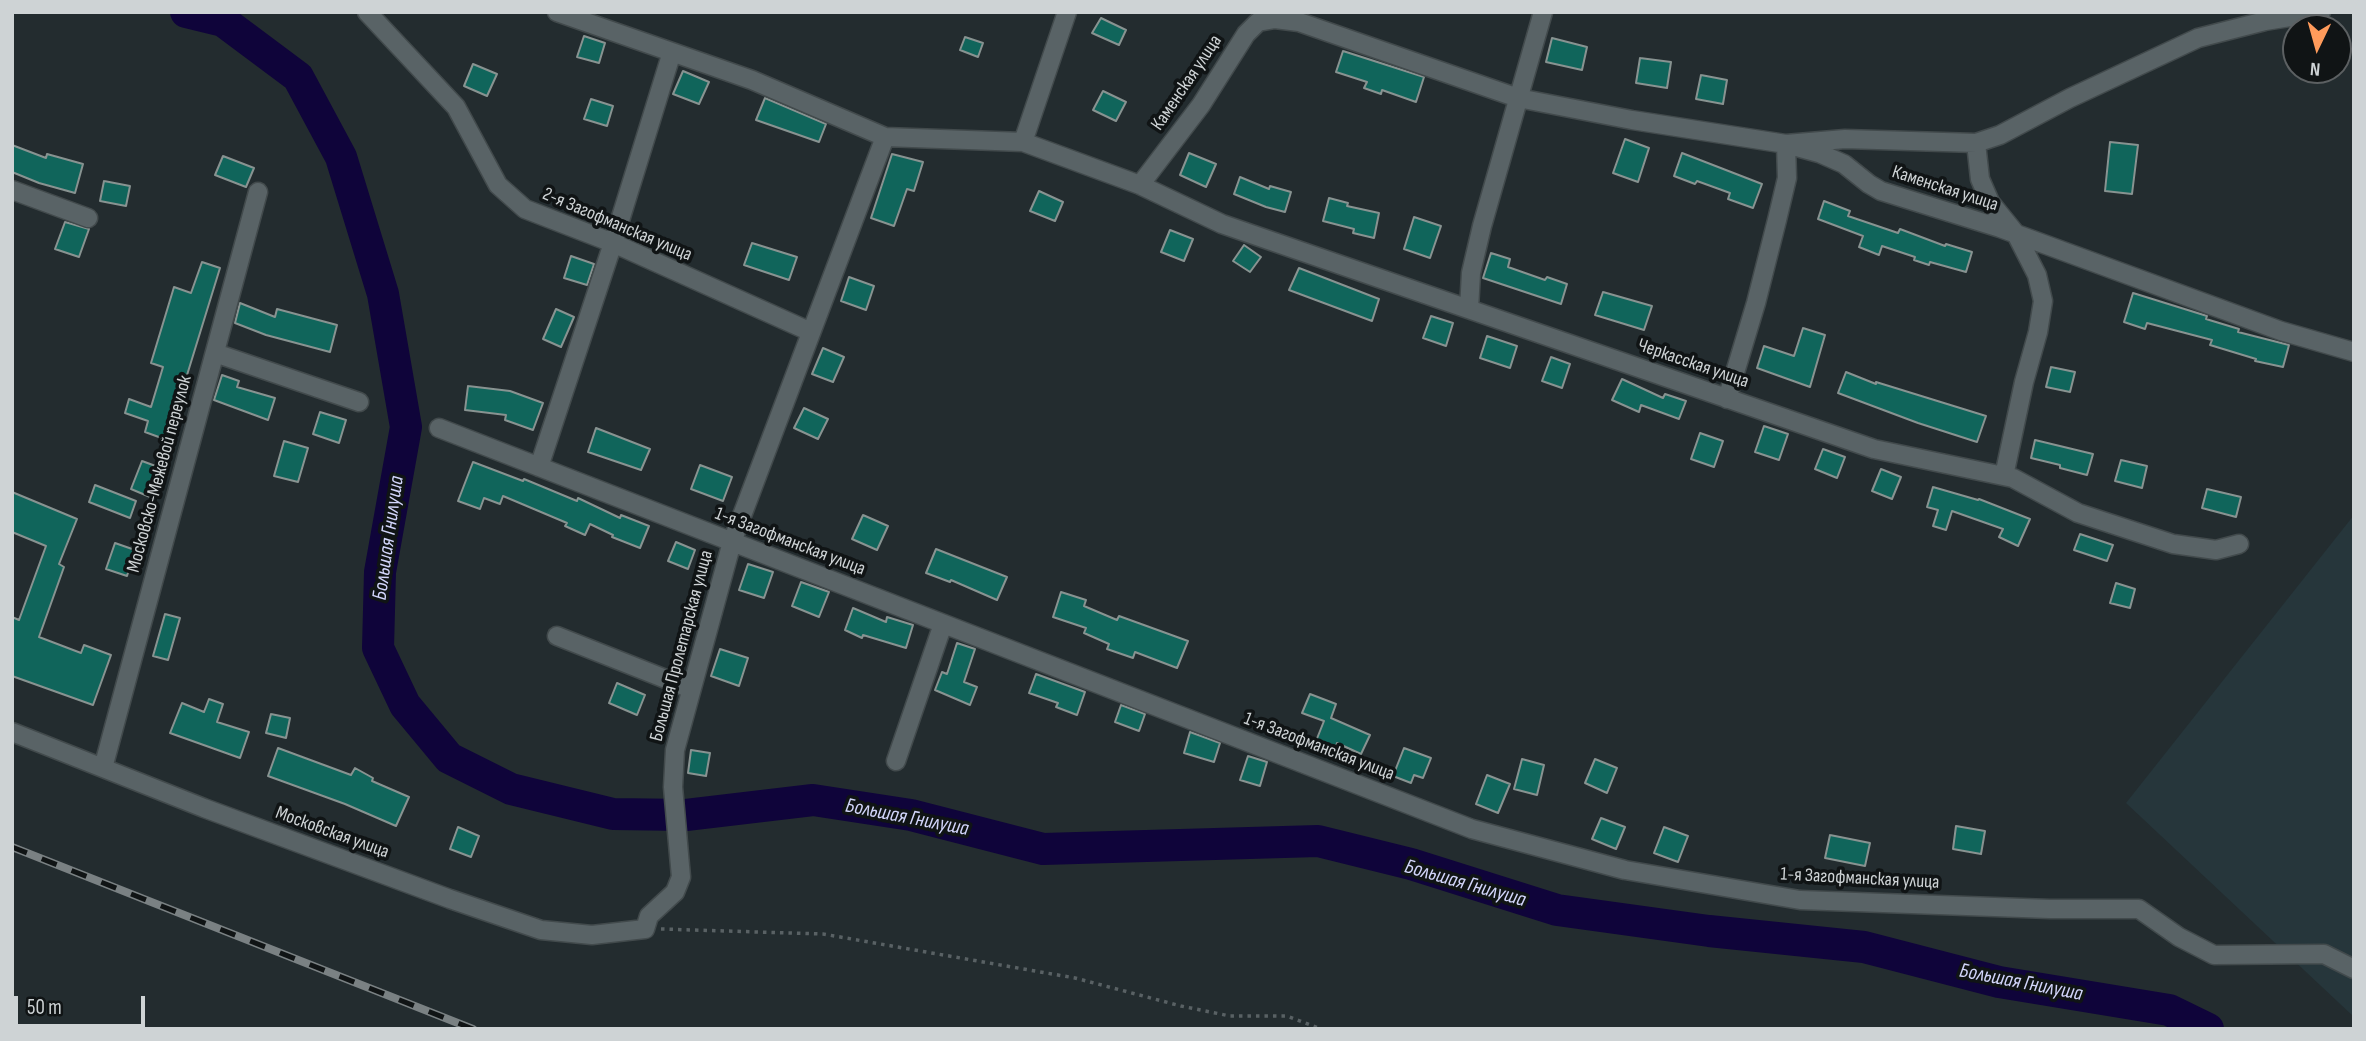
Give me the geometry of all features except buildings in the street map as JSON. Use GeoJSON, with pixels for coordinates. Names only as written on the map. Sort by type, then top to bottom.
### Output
{"type":"FeatureCollection","features":[{"type":"Feature","properties":{"kind":"street","name":"2-я Загофманская улица"},"geometry":{"type":"LineString","coordinates":[[367,12],[456,107],[498,185],[525,209],[613,243],[811,332]]}},
{"type":"Feature","properties":{"kind":"street"},"geometry":{"type":"LineString","coordinates":[[557,12],[752,80],[885,137],[1023,142],[1140,185]]}},
{"type":"Feature","properties":{"kind":"street"},"geometry":{"type":"LineString","coordinates":[[1023,142],[1067,12]]}},
{"type":"Feature","properties":{"kind":"street"},"geometry":{"type":"LineString","coordinates":[[1469,309],[1471,273],[1543,12]]}},
{"type":"Feature","properties":{"kind":"street"},"geometry":{"type":"LineString","coordinates":[[1727,398],[1756,303],[1787,178],[1786,144],[1845,139],[1976,143],[2000,135],[2070,98],[2198,38],[2265,21],[2321,12]]}},
{"type":"Feature","properties":{"kind":"street","name":"Каменская улица"},"geometry":{"type":"LineString","coordinates":[[1140,185],[1201,106],[1246,34],[1258,22],[1275,19],[1298,22],[1518,98],[1632,120],[1786,144],[1819,153],[1844,163],[1881,191],[2016,234],[2281,331],[2354,352]]}},
{"type":"Feature","properties":{"kind":"street"},"geometry":{"type":"LineString","coordinates":[[539,467],[613,243],[672,52]]}},
{"type":"Feature","properties":{"kind":"street","name":"Большая Пролетарская улица"},"geometry":{"type":"LineString","coordinates":[[645,929],[649,916],[675,892],[681,877],[672,774],[691,689],[732,542],[885,137]]}},
{"type":"Feature","properties":{"kind":"street"},"geometry":{"type":"LineString","coordinates":[[1976,143],[1980,179],[1990,202],[2016,234],[2037,275],[2043,301],[2004,476]]}},
{"type":"Feature","properties":{"kind":"street","name":"Черкасская улица"},"geometry":{"type":"LineString","coordinates":[[1140,185],[1222,224],[1874,449],[2013,478],[2078,513],[2173,544],[2216,550],[2239,544]]}},
{"type":"Feature","properties":{"kind":"street"},"geometry":{"type":"LineString","coordinates":[[12,190],[88,218]]}},
{"type":"Feature","properties":{"kind":"street","name":"Московско-Межевой переулок"},"geometry":{"type":"LineString","coordinates":[[103,768],[258,192]]}},
{"type":"Feature","properties":{"kind":"street"},"geometry":{"type":"LineString","coordinates":[[215,353],[359,402]]}},
{"type":"Feature","properties":{"kind":"street","name":"1-я Загофманская улица"},"geometry":{"type":"LineString","coordinates":[[439,428],[1472,829],[1625,870],[1800,900],[2050,909],[2140,909],[2179,937],[2214,955],[2324,954],[2354,969]]}},
{"type":"Feature","properties":{"kind":"street"},"geometry":{"type":"LineString","coordinates":[[896,761],[943,624]]}},
{"type":"Feature","properties":{"kind":"street"},"geometry":{"type":"LineString","coordinates":[[557,636],[691,689]]}},
{"type":"Feature","properties":{"kind":"street","name":"Московская улица"},"geometry":{"type":"LineString","coordinates":[[12,732],[398,880],[541,930],[592,935],[645,929]]}},
{"type":"Feature","properties":{"kind":"path"},"geometry":{"type":"LineString","coordinates":[[645,929],[823,933],[1075,978],[1230,1016],[1287,1016],[1321,1029]]}},
{"type":"Feature","properties":{"kind":"shaded area"},"geometry":{"type":"Polygon","coordinates":[[[2354,515],[2354,1017],[2126,803],[2354,515]]]}},
{"type":"Feature","properties":{"kind":"waterway","name":"Большая Гнилуша"},"geometry":{"type":"LineString","coordinates":[[186,12],[223,21],[298,77],[341,157],[383,294],[406,427],[380,572],[378,648],[405,705],[449,758],[511,789],[613,814],[686,815],[813,800],[911,815],[1043,849],[1318,841],[1411,864],[1557,910],[1709,931],[1864,947],[1999,982],[2169,1010],[2208,1029]]}},
{"type":"Feature","properties":{"kind":"railway"},"geometry":{"type":"LineString","coordinates":[[12,847],[473,1029]]}}]}
